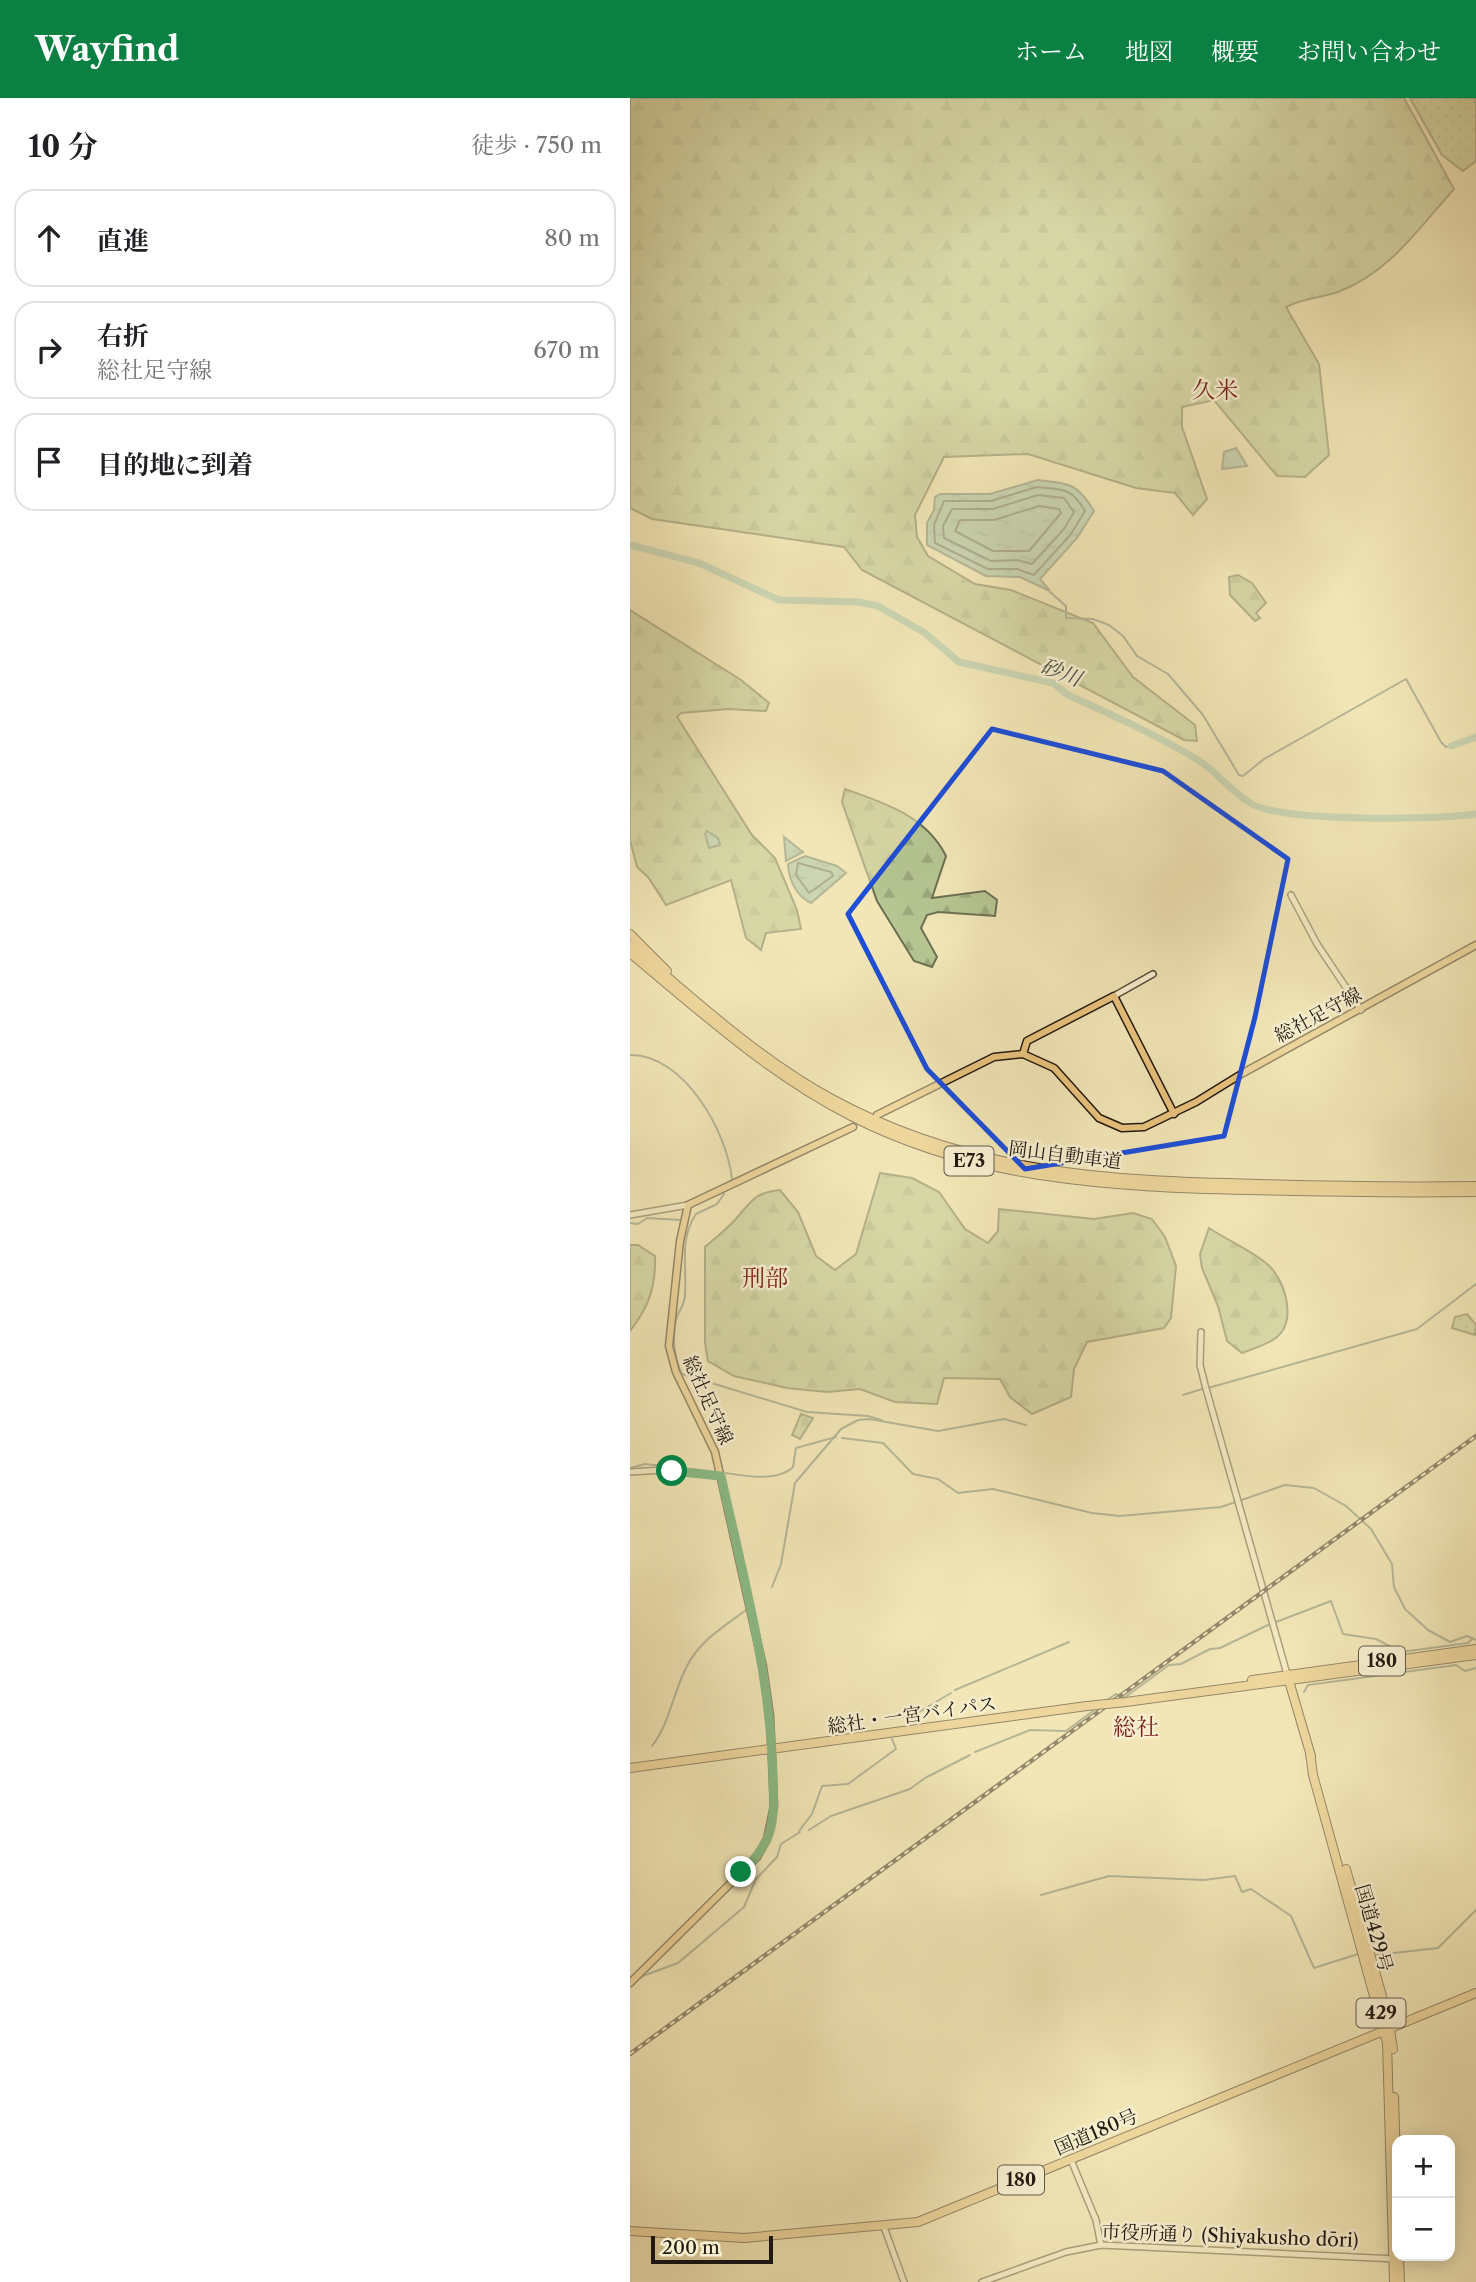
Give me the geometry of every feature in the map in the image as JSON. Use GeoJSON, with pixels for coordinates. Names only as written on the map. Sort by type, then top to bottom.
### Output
{"type":"FeatureCollection","features":[{"type":"Feature","properties":{"kind":"highway"},"geometry":{"type":"LineString","coordinates":[[630,934],[656,957],[679,986]]}},
{"type":"Feature","properties":{"kind":"highway","name":"岡山自動車道"},"geometry":{"type":"LineString","coordinates":[[630,945],[749,1047]]}},
{"type":"Feature","properties":{"kind":"highway","name":"岡山自動車道"},"geometry":{"type":"LineString","coordinates":[[632,956],[774,1066],[853,1117],[915,1144],[956,1158],[1057,1179],[1476,1192]]}},
{"type":"Feature","properties":{"kind":"highway","name":"岡山自動車道"},"geometry":{"type":"LineString","coordinates":[[1184,1185],[1476,1186]]}},
{"type":"Feature","properties":{"kind":"highway","name":"総社・一宮バイパス"},"geometry":{"type":"LineString","coordinates":[[630,1768],[1198,1692],[1476,1649]]}},
{"type":"Feature","properties":{"kind":"highway","name":"総社・一宮バイパス"},"geometry":{"type":"LineString","coordinates":[[1288,1677],[1476,1655]]}},
{"type":"Feature","properties":{"kind":"highway","name":"国道429号"},"geometry":{"type":"LineString","coordinates":[[1288,1677],[1387,2027],[1393,2135]]}},
{"type":"Feature","properties":{"kind":"highway","name":"国道180号"},"geometry":{"type":"LineString","coordinates":[[630,2231],[744,2238],[884,2227],[934,2217],[1387,2027],[1476,1993]]}},
{"type":"Feature","properties":{"kind":"highway","name":"国道429号"},"geometry":{"type":"LineString","coordinates":[[1387,2027],[1394,2198]]}},
{"type":"Feature","properties":{"kind":"highway","name":"国道429号"},"geometry":{"type":"LineString","coordinates":[[1394,2282],[1397,2261]]}},
{"type":"Feature","properties":{"kind":"highway","name":"国道429号"},"geometry":{"type":"LineString","coordinates":[[1397,2261],[1400,2282]]}},
{"type":"Feature","properties":{"kind":"main road","name":"総社足守線"},"geometry":{"type":"LineString","coordinates":[[1023,1054],[1054,1068],[1089,1111],[1114,1125],[1144,1127],[1174,1114],[1299,1041],[1361,1010],[1476,945]]}},
{"type":"Feature","properties":{"kind":"main road"},"geometry":{"type":"LineString","coordinates":[[877,1115],[994,1057],[1023,1054],[1027,1041],[1114,996],[1174,1114]]}},
{"type":"Feature","properties":{"kind":"main road"},"geometry":{"type":"LineString","coordinates":[[688,1205],[853,1127]]}},
{"type":"Feature","properties":{"kind":"main road","name":"総社足守線"},"geometry":{"type":"LineString","coordinates":[[630,1983],[761,1850],[770,1830],[774,1806],[772,1750],[763,1667],[721,1476],[709,1437],[676,1372],[669,1346],[680,1241],[688,1205]]}},
{"type":"Feature","properties":{"kind":"street"},"geometry":{"type":"LineString","coordinates":[[1291,895],[1317,944],[1361,1010]]}},
{"type":"Feature","properties":{"kind":"street"},"geometry":{"type":"LineString","coordinates":[[1114,996],[1153,974]]}},
{"type":"Feature","properties":{"kind":"street"},"geometry":{"type":"LineString","coordinates":[[630,1215],[688,1205]]}},
{"type":"Feature","properties":{"kind":"street"},"geometry":{"type":"LineString","coordinates":[[1201,1332],[1200,1365],[1288,1677]]}},
{"type":"Feature","properties":{"kind":"street"},"geometry":{"type":"LineString","coordinates":[[630,1472],[663,1470],[721,1476]]}},
{"type":"Feature","properties":{"kind":"street"},"geometry":{"type":"LineString","coordinates":[[1071,2160],[1096,2220],[1101,2245]]}},
{"type":"Feature","properties":{"kind":"street"},"geometry":{"type":"LineString","coordinates":[[884,2227],[904,2282]]}},
{"type":"Feature","properties":{"kind":"street","name":"市役所通り (Shiyakusho dōri)"},"geometry":{"type":"LineString","coordinates":[[982,2282],[1066,2252],[1101,2245],[1392,2258]]}},
{"type":"Feature","properties":{"kind":"highlighted area"},"geometry":{"type":"Polygon","coordinates":[[[992,729],[1163,771],[1288,859],[1255,1017],[1224,1136],[1025,1169],[927,1069],[848,914],[992,729]]]}},
{"type":"Feature","properties":{"kind":"green space"},"geometry":{"type":"Polygon","coordinates":[[[630,98],[1404,98],[1454,189],[1416,234],[1372,274],[1338,292],[1286,307],[1319,364],[1329,455],[1305,477],[1277,476],[1214,400],[1182,407],[1182,427],[1207,499],[1193,515],[1175,493],[1136,488],[1028,454],[944,457],[915,515],[917,537],[928,556],[975,584],[1011,590],[1093,623],[1133,677],[1195,725],[1197,741],[1184,740],[862,570],[844,547],[652,519],[630,508],[630,98]]]}},
{"type":"Feature","properties":{"kind":"green space"},"geometry":{"type":"Polygon","coordinates":[[[1410,98],[1476,98],[1476,161],[1463,171],[1442,155],[1410,98]]]}},
{"type":"Feature","properties":{"kind":"green space"},"geometry":{"type":"Polygon","coordinates":[[[1238,575],[1252,583],[1266,603],[1256,613],[1260,618],[1255,621],[1230,595],[1229,577],[1238,575]]]}},
{"type":"Feature","properties":{"kind":"green space"},"geometry":{"type":"Polygon","coordinates":[[[630,610],[741,680],[769,703],[766,711],[728,709],[681,713],[677,717],[752,835],[775,858],[797,910],[801,929],[766,933],[761,950],[746,938],[731,880],[666,905],[648,877],[637,867],[630,840],[630,610]]]}},
{"type":"Feature","properties":{"kind":"green space"},"geometry":{"type":"Polygon","coordinates":[[[845,789],[903,813],[916,821],[938,842],[946,856],[932,898],[985,891],[997,900],[995,916],[938,912],[927,915],[921,928],[937,957],[932,967],[914,961],[877,901],[842,802],[845,789]]]}},
{"type":"Feature","properties":{"kind":"green space"},"geometry":{"type":"Polygon","coordinates":[[[880,1173],[912,1178],[939,1192],[965,1229],[988,1243],[998,1231],[999,1209],[1094,1219],[1133,1213],[1152,1219],[1165,1237],[1176,1266],[1171,1318],[1164,1328],[1087,1342],[1074,1369],[1071,1397],[1032,1414],[1010,1397],[1000,1379],[944,1378],[937,1404],[895,1402],[860,1389],[827,1392],[787,1388],[734,1376],[708,1361],[705,1343],[705,1247],[732,1224],[754,1199],[764,1193],[780,1190],[798,1212],[816,1256],[835,1270],[856,1254],[880,1173]]]}},
{"type":"Feature","properties":{"kind":"green space"},"geometry":{"type":"Polygon","coordinates":[[[1209,1228],[1266,1263],[1278,1278],[1286,1299],[1287,1320],[1283,1330],[1270,1342],[1242,1353],[1227,1341],[1218,1306],[1202,1268],[1200,1254],[1209,1228]]]}},
{"type":"Feature","properties":{"kind":"green space"},"geometry":{"type":"Polygon","coordinates":[[[630,1245],[638,1245],[655,1256],[650,1296],[630,1331],[630,1245]]]}},
{"type":"Feature","properties":{"kind":"green space"},"geometry":{"type":"Polygon","coordinates":[[[1467,1314],[1476,1325],[1475,1335],[1452,1328],[1455,1317],[1467,1314]]]}},
{"type":"Feature","properties":{"kind":"green space"},"geometry":{"type":"Polygon","coordinates":[[[801,1414],[813,1418],[800,1439],[792,1435],[801,1414]]]}},
{"type":"Feature","properties":{"kind":"water"},"geometry":{"type":"Polygon","coordinates":[[[1236,448],[1247,466],[1222,469],[1224,452],[1236,448]]]}},
{"type":"Feature","properties":{"kind":"water"},"geometry":{"type":"Polygon","coordinates":[[[1038,480],[1071,486],[1082,494],[1094,511],[1077,538],[1040,579],[1050,591],[1020,577],[986,576],[927,545],[927,523],[934,510],[935,497],[940,494],[990,494],[1038,480]]]}},
{"type":"Feature","properties":{"kind":"water"},"geometry":{"type":"Polygon","coordinates":[[[707,831],[718,838],[720,845],[709,848],[705,834],[707,831]]]}},
{"type":"Feature","properties":{"kind":"water"},"geometry":{"type":"Polygon","coordinates":[[[784,837],[803,852],[786,861],[784,837]]]}},
{"type":"Feature","properties":{"kind":"water"},"geometry":{"type":"Polygon","coordinates":[[[805,856],[837,866],[846,873],[811,903],[797,892],[788,864],[805,856]]]}},
{"type":"Feature","properties":{"kind":"waterway","name":"砂川"},"geometry":{"type":"LineString","coordinates":[[630,545],[699,563],[779,600],[858,602],[878,606],[925,633],[959,662],[1053,683],[1068,695],[1167,742],[1205,765],[1252,804],[1269,810],[1361,818],[1429,818],[1476,814]]}},
{"type":"Feature","properties":{"kind":"waterway"},"geometry":{"type":"LineString","coordinates":[[1050,592],[1066,606],[1066,618],[1093,619],[1109,625],[1123,636],[1137,656],[1168,674],[1203,715],[1239,775],[1243,776],[1264,759],[1406,679],[1441,742],[1446,747],[1451,746]]}},
{"type":"Feature","properties":{"kind":"waterway"},"geometry":{"type":"LineString","coordinates":[[1451,746],[1476,737]]}},
{"type":"Feature","properties":{"kind":"waterway"},"geometry":{"type":"LineString","coordinates":[[630,1055],[650,1058],[668,1068],[685,1082],[700,1100],[722,1140],[732,1180]]}},
{"type":"Feature","properties":{"kind":"waterway"},"geometry":{"type":"LineString","coordinates":[[724,1194],[717,1204],[696,1214],[687,1233],[685,1299],[677,1317],[674,1334],[674,1348],[682,1374],[807,1412],[868,1416],[881,1420]]}},
{"type":"Feature","properties":{"kind":"waterway"},"geometry":{"type":"LineString","coordinates":[[630,1223],[638,1224],[647,1218],[681,1220]]}},
{"type":"Feature","properties":{"kind":"waterway"},"geometry":{"type":"LineString","coordinates":[[1208,1388],[1417,1329],[1476,1284]]}},
{"type":"Feature","properties":{"kind":"waterway"},"geometry":{"type":"LineString","coordinates":[[1183,1395],[1202,1389]]}},
{"type":"Feature","properties":{"kind":"waterway"},"geometry":{"type":"LineString","coordinates":[[772,1587],[781,1564],[795,1483],[841,1429],[858,1420],[869,1419],[938,1431],[1004,1419],[1026,1425]]}},
{"type":"Feature","properties":{"kind":"waterway"},"geometry":{"type":"LineString","coordinates":[[726,1473],[761,1477],[779,1475],[793,1467],[796,1448],[836,1437]]}},
{"type":"Feature","properties":{"kind":"waterway"},"geometry":{"type":"LineString","coordinates":[[842,1438],[883,1443],[913,1474],[938,1479],[958,1493],[993,1489],[1092,1513],[1120,1516],[1221,1507],[1285,1485],[1314,1488],[1346,1506],[1371,1529],[1392,1564],[1394,1587],[1405,1609],[1428,1630],[1450,1642],[1467,1636],[1476,1640]]}},
{"type":"Feature","properties":{"kind":"waterway"},"geometry":{"type":"LineString","coordinates":[[630,1468],[645,1464],[710,1471]]}},
{"type":"Feature","properties":{"kind":"waterway"},"geometry":{"type":"LineString","coordinates":[[1276,1622],[1331,1601],[1343,1634],[1376,1639],[1401,1652],[1468,1643],[1473,1638]]}},
{"type":"Feature","properties":{"kind":"waterway"},"geometry":{"type":"LineString","coordinates":[[652,1746],[663,1727],[692,1657],[713,1635],[746,1610]]}},
{"type":"Feature","properties":{"kind":"waterway"},"geometry":{"type":"LineString","coordinates":[[1107,1700],[1116,1694],[1124,1698],[1169,1665],[1181,1664],[1270,1624]]}},
{"type":"Feature","properties":{"kind":"waterway"},"geometry":{"type":"LineString","coordinates":[[955,1690],[1069,1642]]}},
{"type":"Feature","properties":{"kind":"waterway"},"geometry":{"type":"LineString","coordinates":[[1304,1692],[1308,1685],[1456,1665],[1465,1671],[1476,1668]]}},
{"type":"Feature","properties":{"kind":"waterway"},"geometry":{"type":"LineString","coordinates":[[889,1719],[914,1715],[951,1693]]}},
{"type":"Feature","properties":{"kind":"waterway"},"geometry":{"type":"LineString","coordinates":[[975,1752],[1030,1730],[1066,1731],[1097,1708]]}},
{"type":"Feature","properties":{"kind":"waterway"},"geometry":{"type":"LineString","coordinates":[[799,1831],[812,1814],[822,1786],[848,1784],[896,1749],[892,1739]]}},
{"type":"Feature","properties":{"kind":"waterway"},"geometry":{"type":"LineString","coordinates":[[809,1830],[831,1816],[910,1789],[925,1778],[970,1755]]}},
{"type":"Feature","properties":{"kind":"waterway"},"geometry":{"type":"LineString","coordinates":[[640,1977],[678,1963],[744,1907],[756,1879],[777,1857],[781,1844],[800,1832]]}},
{"type":"Feature","properties":{"kind":"waterway"},"geometry":{"type":"LineString","coordinates":[[1041,1895],[1109,1876],[1204,1880],[1235,1876],[1242,1892],[1251,1889],[1291,1916],[1314,1968],[1358,1954]]}},
{"type":"Feature","properties":{"kind":"waterway"},"geometry":{"type":"LineString","coordinates":[[1376,1955],[1438,1948],[1476,1910]]}},
{"type":"Feature","properties":{"kind":"railway"},"geometry":{"type":"LineString","coordinates":[[630,2054],[1476,1436]]}},
{"type":"Feature","properties":{"kind":"district","name":"久米"},"geometry":{"type":"Point","coordinates":[1215,390]}},
{"type":"Feature","properties":{"kind":"district","name":"刑部"},"geometry":{"type":"Point","coordinates":[765,1278]}},
{"type":"Feature","properties":{"kind":"district","name":"総社"},"geometry":{"type":"Point","coordinates":[1136,1727]}},
{"type":"Feature","properties":{"kind":"route"},"geometry":{"type":"LineString","coordinates":[[672,1471],[721,1476],[763,1667],[770,1716],[774,1806],[767,1839],[757,1857],[741,1872]]}}]}
